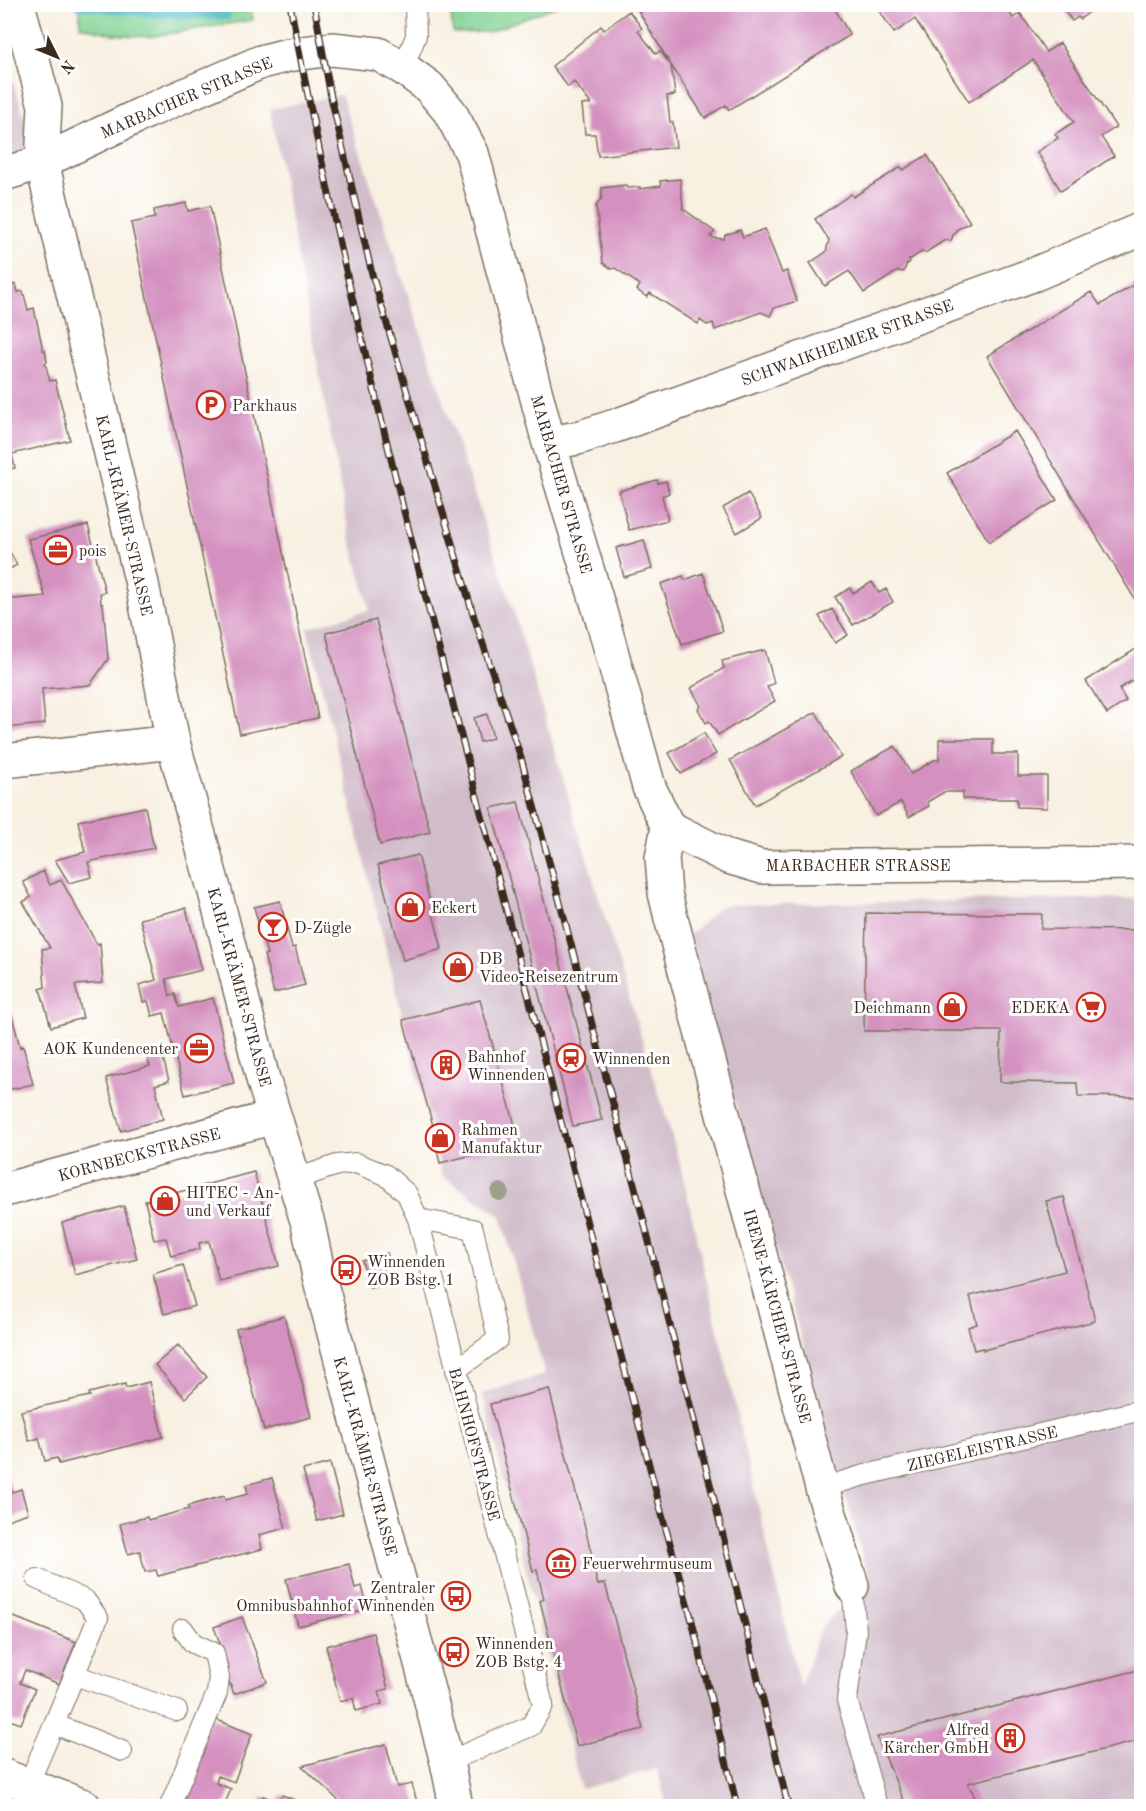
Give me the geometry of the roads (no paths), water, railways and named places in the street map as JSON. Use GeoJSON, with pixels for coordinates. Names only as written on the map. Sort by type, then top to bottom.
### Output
{"type":"FeatureCollection","features":[{"type":"Feature","properties":{"kind":"street","name":"KARL-KRÄMER-STRASSE"},"geometry":{"type":"LineString","coordinates":[[18,4],[45,106],[42,162],[142,585],[173,742],[274,1117],[308,1224],[319,1276],[447,1762],[456,1806]]}},
{"type":"Feature","properties":{"kind":"street","name":"MARBACHER STRASSE"},"geometry":{"type":"LineString","coordinates":[[4,174],[42,162],[146,112],[261,63],[288,55],[332,49],[347,50],[378,54],[403,68],[429,87],[450,112],[472,153],[549,443],[604,625],[649,787],[668,827],[728,857],[762,867],[1142,863]]}},
{"type":"Feature","properties":{"kind":"street","name":"SCHWAIKHEIMER STRASSE"},"geometry":{"type":"LineString","coordinates":[[549,443],[578,438],[637,418],[1035,274],[1142,229]]}},
{"type":"Feature","properties":{"kind":"street"},"geometry":{"type":"LineString","coordinates":[[4,761],[173,742]]}},
{"type":"Feature","properties":{"kind":"street","name":"IRENE-KÄRCHER-STRASSE"},"geometry":{"type":"LineString","coordinates":[[668,827],[662,858],[665,893],[822,1488],[852,1586]]}},
{"type":"Feature","properties":{"kind":"street","name":"KORNBECKSTRASSE"},"geometry":{"type":"LineString","coordinates":[[4,1190],[274,1117]]}},
{"type":"Feature","properties":{"kind":"street"},"geometry":{"type":"LineString","coordinates":[[16,1780],[84,1806]]}},
{"type":"Feature","properties":{"kind":"lane"},"geometry":{"type":"LineString","coordinates":[[403,68],[416,36],[415,4]]}},
{"type":"Feature","properties":{"kind":"lane","name":"BAHNHOFSTRASSE"},"geometry":{"type":"LineString","coordinates":[[293,1180],[337,1165],[356,1163],[386,1174],[406,1194],[418,1219],[543,1705],[531,1726],[447,1762]]}},
{"type":"Feature","properties":{"kind":"lane"},"geometry":{"type":"LineString","coordinates":[[418,1219],[473,1229],[498,1339],[456,1370]]}},
{"type":"Feature","properties":{"kind":"lane","name":"ZIEGELEISTRASSE"},"geometry":{"type":"LineString","coordinates":[[822,1488],[861,1476],[1142,1410]]}},
{"type":"Feature","properties":{"kind":"lane"},"geometry":{"type":"LineString","coordinates":[[16,1780],[54,1724],[98,1617],[85,1600],[37,1579]]}},
{"type":"Feature","properties":{"kind":"lane","name":"IRENE-KÄRCHER-STRASSE"},"geometry":{"type":"LineString","coordinates":[[852,1586],[856,1631],[847,1700],[877,1806]]}},
{"type":"Feature","properties":{"kind":"lane"},"geometry":{"type":"LineString","coordinates":[[170,1806],[217,1693],[219,1677],[214,1653],[193,1643],[183,1629]]}},
{"type":"Feature","properties":{"kind":"lane"},"geometry":{"type":"LineString","coordinates":[[75,1675],[177,1712]]}},
{"type":"Feature","properties":{"kind":"lane"},"geometry":{"type":"LineString","coordinates":[[54,1724],[122,1751]]}},
{"type":"Feature","properties":{"kind":"waterway"},"geometry":{"type":"LineString","coordinates":[[79,5],[160,13],[226,15]]}},
{"type":"Feature","properties":{"kind":"railway"},"geometry":{"type":"LineString","coordinates":[[290,4],[328,190],[393,467],[662,1515],[691,1617],[737,1806]]}},
{"type":"Feature","properties":{"kind":"railway"},"geometry":{"type":"LineString","coordinates":[[314,4],[331,97],[372,274],[474,617],[521,758],[642,1214],[740,1603],[788,1806]]}},
{"type":"Feature","properties":{"kind":"place","name":"Parkhaus"},"geometry":{"type":"Point","coordinates":[211,405]}},
{"type":"Feature","properties":{"kind":"place","name":"pois"},"geometry":{"type":"Point","coordinates":[58,550]}},
{"type":"Feature","properties":{"kind":"place","name":"Eckert"},"geometry":{"type":"Point","coordinates":[410,907]}},
{"type":"Feature","properties":{"kind":"place","name":"D-Zügle"},"geometry":{"type":"Point","coordinates":[273,927]}},
{"type":"Feature","properties":{"kind":"place","name":"DB Video-Reisezentrum"},"geometry":{"type":"Point","coordinates":[458,967]}},
{"type":"Feature","properties":{"kind":"place","name":"Deichmann"},"geometry":{"type":"Point","coordinates":[952,1007]}},
{"type":"Feature","properties":{"kind":"place","name":"EDEKA"},"geometry":{"type":"Point","coordinates":[1091,1007]}},
{"type":"Feature","properties":{"kind":"place","name":"AOK Kundencenter"},"geometry":{"type":"Point","coordinates":[199,1048]}},
{"type":"Feature","properties":{"kind":"place","name":"Winnenden"},"geometry":{"type":"Point","coordinates":[571,1058]}},
{"type":"Feature","properties":{"kind":"place","name":"Bahnhof Winnenden"},"geometry":{"type":"Point","coordinates":[446,1065]}},
{"type":"Feature","properties":{"kind":"place","name":"Rahmen Manufaktur"},"geometry":{"type":"Point","coordinates":[440,1138]}},
{"type":"Feature","properties":{"kind":"place","name":"HITEC - An- und Verkauf"},"geometry":{"type":"Point","coordinates":[165,1201]}},
{"type":"Feature","properties":{"kind":"place","name":"Winnenden ZOB Bstg. 1"},"geometry":{"type":"Point","coordinates":[346,1270]}},
{"type":"Feature","properties":{"kind":"place","name":"Feuerwehrmuseum"},"geometry":{"type":"Point","coordinates":[561,1563]}},
{"type":"Feature","properties":{"kind":"place","name":"Zentraler Omnibusbahnhof Winnenden"},"geometry":{"type":"Point","coordinates":[456,1596]}},
{"type":"Feature","properties":{"kind":"place","name":"Winnenden ZOB Bstg. 4"},"geometry":{"type":"Point","coordinates":[454,1652]}},
{"type":"Feature","properties":{"kind":"place","name":"Alfred Kärcher GmbH"},"geometry":{"type":"Point","coordinates":[1010,1738]}}]}
